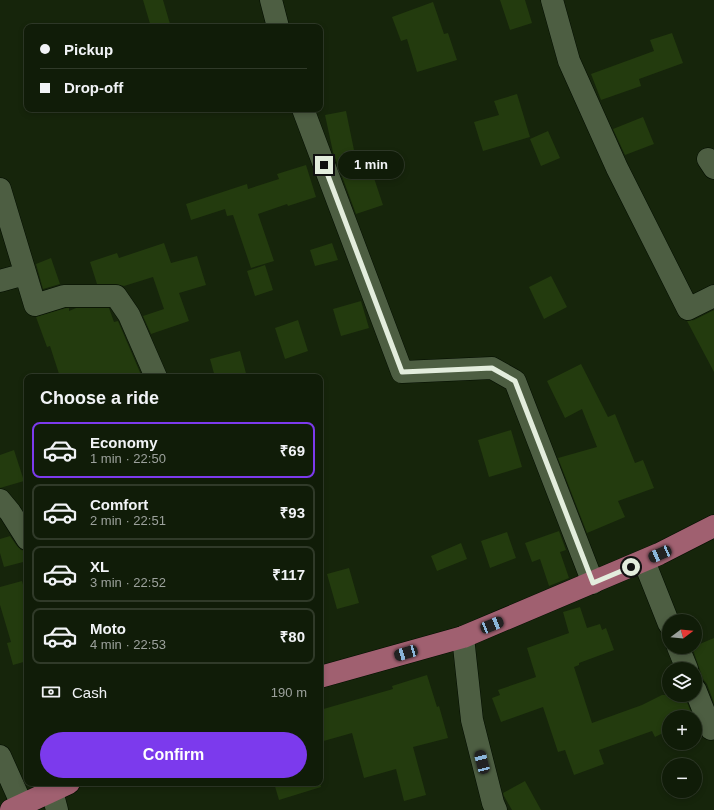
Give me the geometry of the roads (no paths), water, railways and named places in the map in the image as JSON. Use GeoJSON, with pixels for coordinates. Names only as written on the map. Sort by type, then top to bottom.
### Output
{"type":"FeatureCollection","features":[{"type":"Feature","properties":{"kind":"main road"},"geometry":{"type":"LineString","coordinates":[[323,676],[463,637],[660,554],[714,526]]}},
{"type":"Feature","properties":{"kind":"main road"},"geometry":{"type":"LineString","coordinates":[[16,808],[59,795]]}},
{"type":"Feature","properties":{"kind":"street"},"geometry":{"type":"LineString","coordinates":[[271,0],[277,24]]}},
{"type":"Feature","properties":{"kind":"street"},"geometry":{"type":"LineString","coordinates":[[552,0],[569,61],[617,168],[688,309],[714,296]]}},
{"type":"Feature","properties":{"kind":"street"},"geometry":{"type":"LineString","coordinates":[[304,112],[402,372],[492,368],[515,381],[593,583]]}},
{"type":"Feature","properties":{"kind":"street"},"geometry":{"type":"LineString","coordinates":[[0,189],[35,305],[64,296],[116,296],[129,315],[155,374]]}},
{"type":"Feature","properties":{"kind":"street"},"geometry":{"type":"LineString","coordinates":[[0,281],[25,274]]}},
{"type":"Feature","properties":{"kind":"street"},"geometry":{"type":"LineString","coordinates":[[0,500],[24,533]]}},
{"type":"Feature","properties":{"kind":"street"},"geometry":{"type":"LineString","coordinates":[[644,561],[665,614]]}},
{"type":"Feature","properties":{"kind":"street"},"geometry":{"type":"LineString","coordinates":[[463,637],[472,720],[496,810]]}},
{"type":"Feature","properties":{"kind":"street"},"geometry":{"type":"LineString","coordinates":[[700,702],[711,729]]}},
{"type":"Feature","properties":{"kind":"street"},"geometry":{"type":"LineString","coordinates":[[0,756],[16,808]]}}]}
